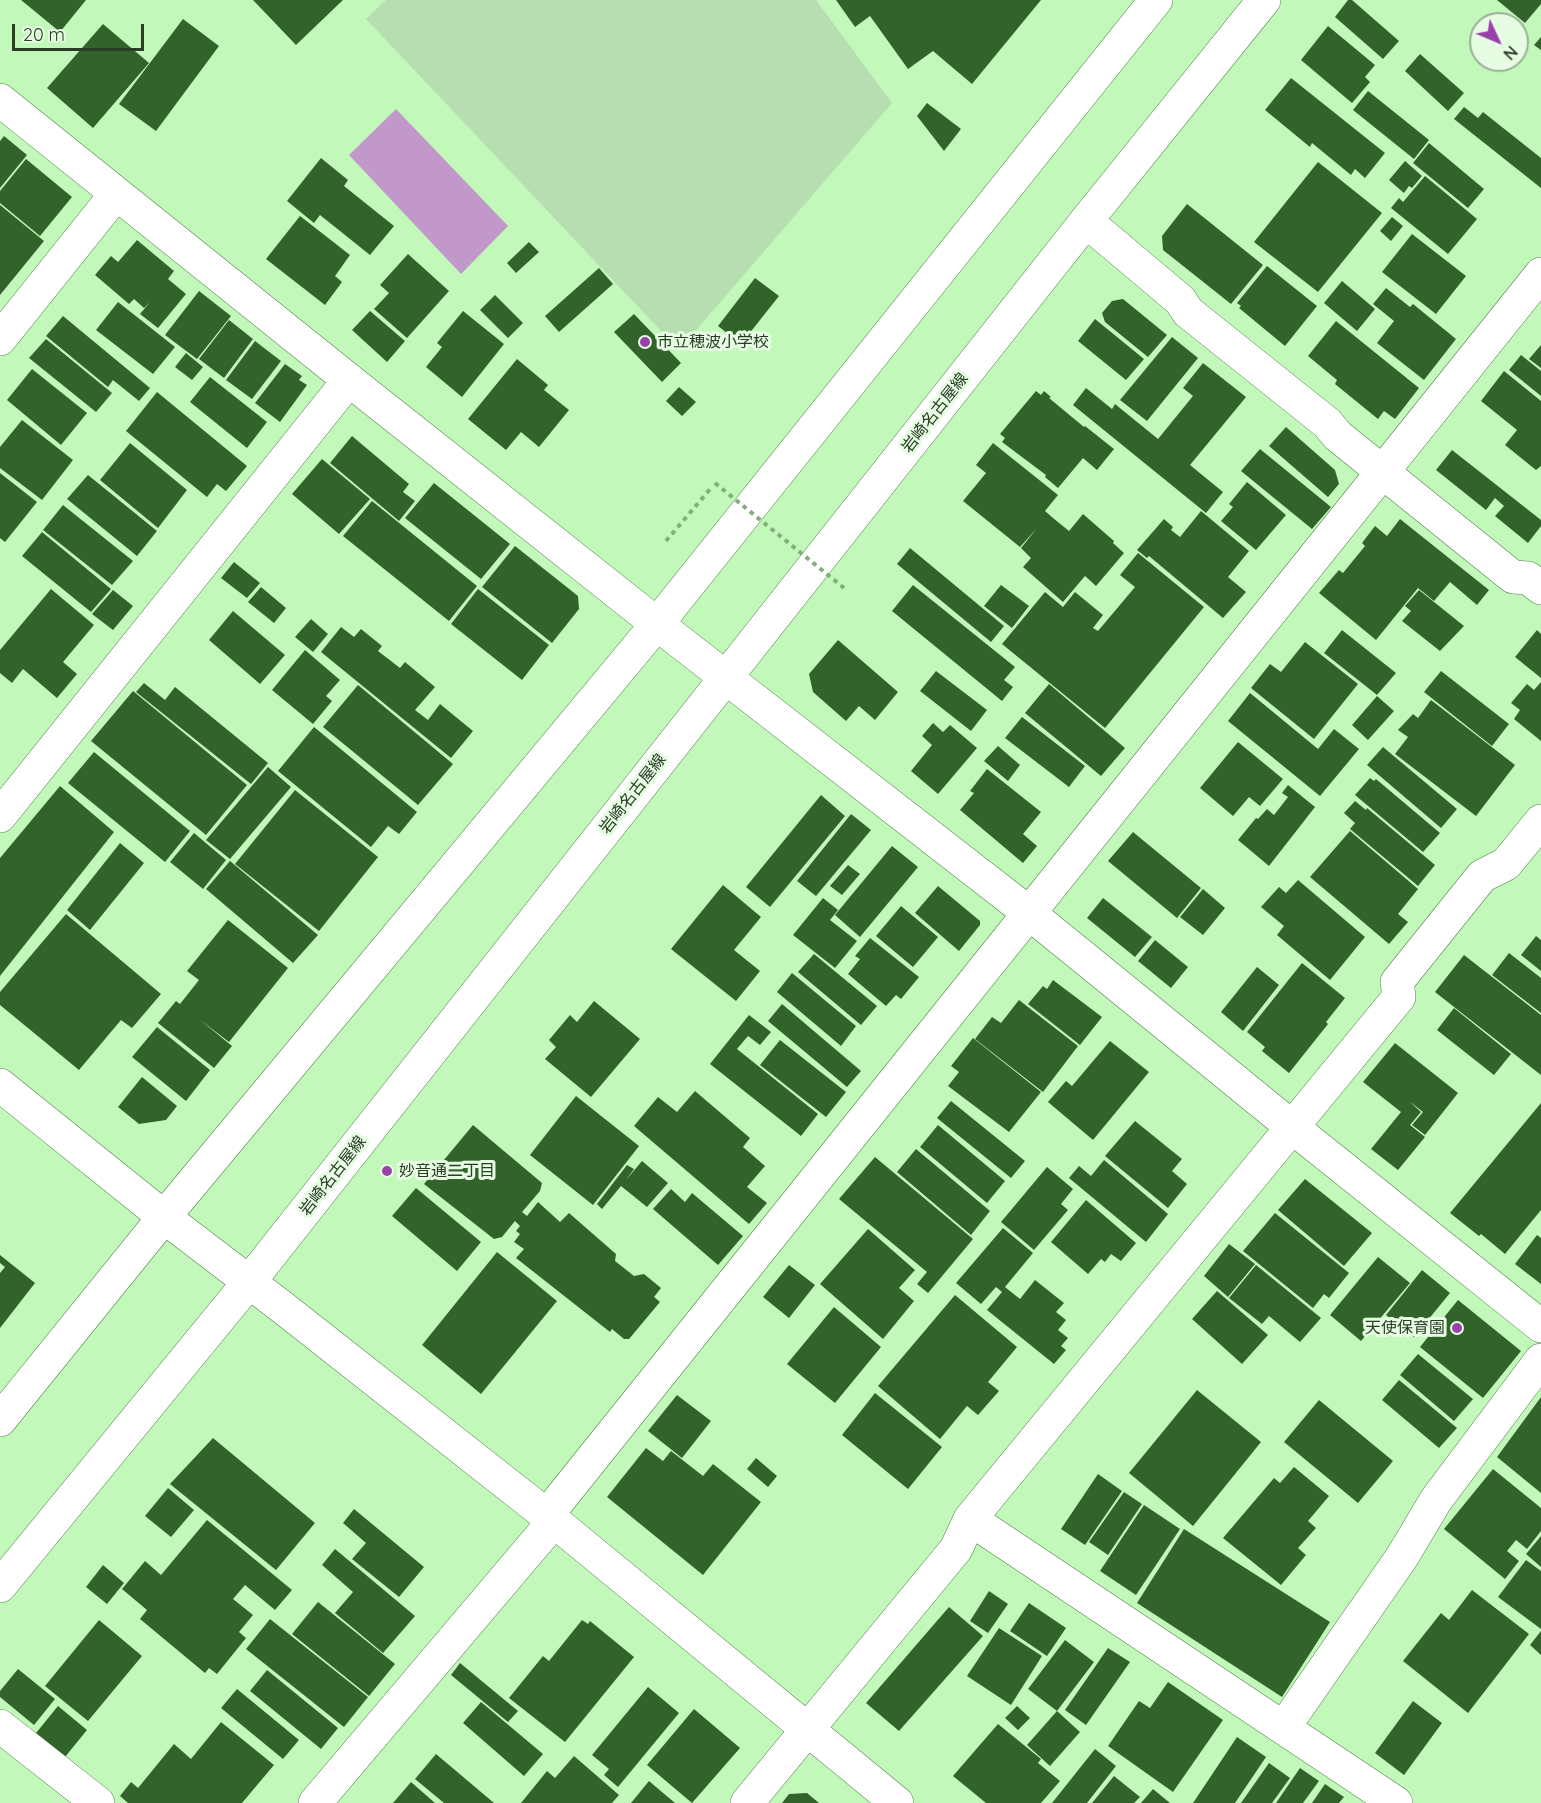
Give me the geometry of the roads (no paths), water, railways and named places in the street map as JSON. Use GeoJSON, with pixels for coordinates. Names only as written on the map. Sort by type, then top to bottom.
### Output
{"type":"FeatureCollection","features":[{"type":"Feature","properties":{"kind":"street"},"geometry":{"type":"LineString","coordinates":[[0,1420],[164,1217],[657,624],[1156,0]]}},
{"type":"Feature","properties":{"kind":"street","name":"岩崎名古屋線"},"geometry":{"type":"LineString","coordinates":[[0,1586],[249,1282],[1086,221],[1264,0]]}},
{"type":"Feature","properties":{"kind":"street"},"geometry":{"type":"LineString","coordinates":[[0,100],[657,624],[1029,913],[1541,1326]]}},
{"type":"Feature","properties":{"kind":"street"},"geometry":{"type":"LineString","coordinates":[[0,339],[116,194]]}},
{"type":"Feature","properties":{"kind":"street"},"geometry":{"type":"LineString","coordinates":[[1086,221],[1180,300],[1188,312],[1328,423],[1338,436],[1513,577],[1528,578],[1541,588]]}},
{"type":"Feature","properties":{"kind":"street"},"geometry":{"type":"LineString","coordinates":[[315,1803],[551,1518],[1029,913],[1541,274]]}},
{"type":"Feature","properties":{"kind":"street"},"geometry":{"type":"LineString","coordinates":[[0,816],[349,380]]}},
{"type":"Feature","properties":{"kind":"street"},"geometry":{"type":"LineString","coordinates":[[747,1803],[956,1549],[970,1519],[1399,997],[1397,982],[1482,876],[1506,864],[1541,821]]}},
{"type":"Feature","properties":{"kind":"street"},"geometry":{"type":"LineString","coordinates":[[0,1085],[164,1217],[551,1518],[897,1803]]}},
{"type":"Feature","properties":{"kind":"street"},"geometry":{"type":"LineString","coordinates":[[1284,1727],[1402,1557],[1436,1500],[1541,1360]]}},
{"type":"Feature","properties":{"kind":"street"},"geometry":{"type":"LineString","coordinates":[[970,1519],[1396,1803]]}},
{"type":"Feature","properties":{"kind":"street"},"geometry":{"type":"LineString","coordinates":[[0,1726],[98,1803]]}},
{"type":"Feature","properties":{"kind":"street"},"geometry":{"type":"LineString","coordinates":[[867,1778],[914,1803]]}},
{"type":"Feature","properties":{"kind":"place","name":"市立穂波小学校"},"geometry":{"type":"Point","coordinates":[645,342]}},
{"type":"Feature","properties":{"kind":"place","name":"妙音通二丁目"},"geometry":{"type":"Point","coordinates":[387,1171]}},
{"type":"Feature","properties":{"kind":"place","name":"天使保育園"},"geometry":{"type":"Point","coordinates":[1457,1328]}}]}
